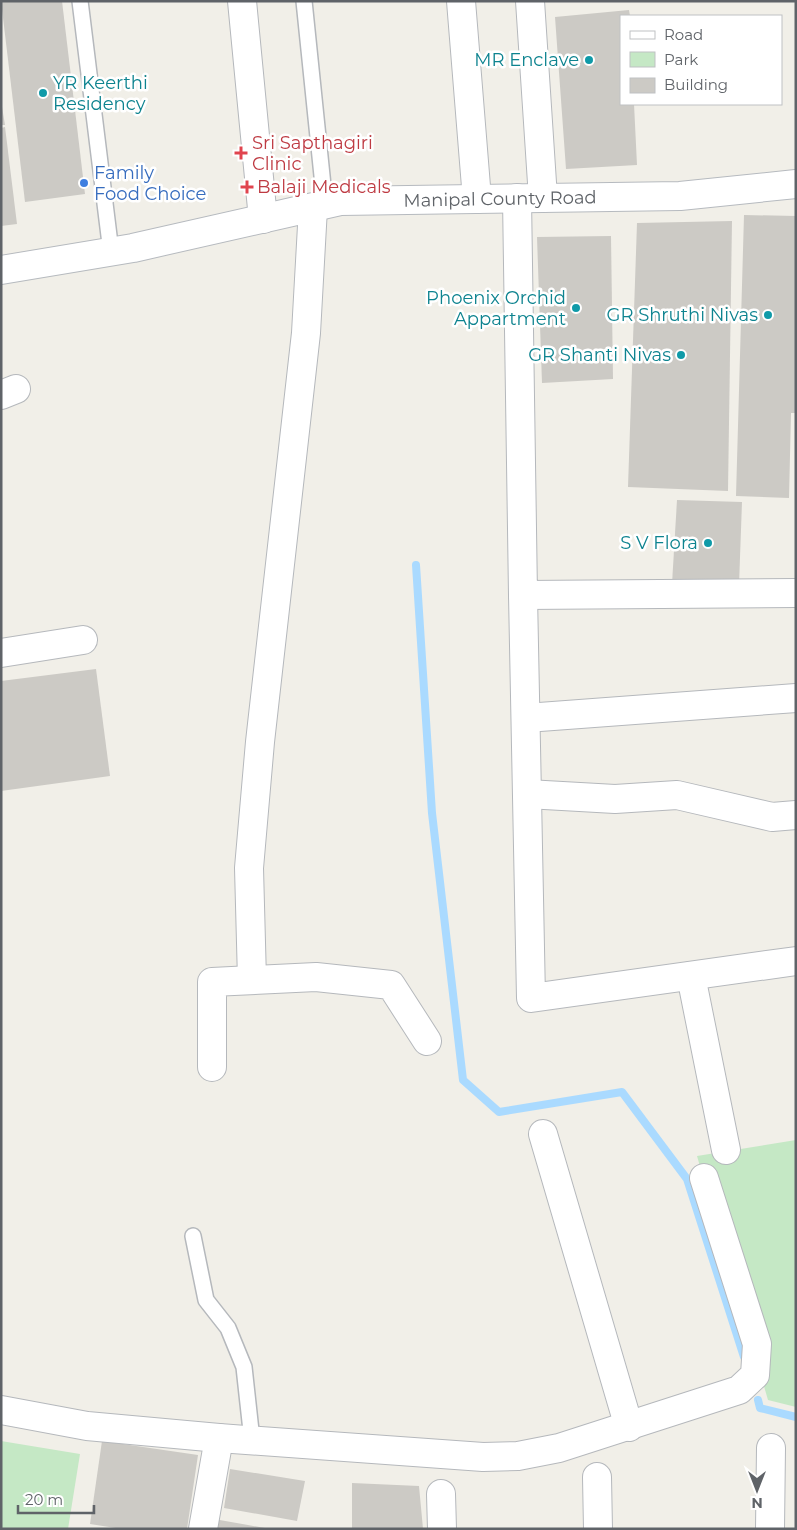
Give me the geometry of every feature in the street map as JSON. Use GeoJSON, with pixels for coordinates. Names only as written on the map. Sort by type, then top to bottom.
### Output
{"type":"FeatureCollection","features":[{"type":"Feature","properties":{"kind":"street"},"geometry":{"type":"LineString","coordinates":[[242,1],[262,218]]}},
{"type":"Feature","properties":{"kind":"street"},"geometry":{"type":"LineString","coordinates":[[461,1],[476,199]]}},
{"type":"Feature","properties":{"kind":"street"},"geometry":{"type":"LineString","coordinates":[[530,1],[530,198],[524,594],[530,998],[796,961]]}},
{"type":"Feature","properties":{"kind":"street","name":"Manipal County Road"},"geometry":{"type":"LineString","coordinates":[[1,270],[111,252],[340,201],[680,196],[796,184]]}},
{"type":"Feature","properties":{"kind":"street"},"geometry":{"type":"LineString","coordinates":[[252,980],[249,868],[260,742],[319,206]]}},
{"type":"Feature","properties":{"kind":"street"},"geometry":{"type":"LineString","coordinates":[[524,594],[796,594]]}},
{"type":"Feature","properties":{"kind":"street"},"geometry":{"type":"LineString","coordinates":[[1,653],[83,640]]}},
{"type":"Feature","properties":{"kind":"street"},"geometry":{"type":"LineString","coordinates":[[526,718],[796,698]]}},
{"type":"Feature","properties":{"kind":"street"},"geometry":{"type":"LineString","coordinates":[[527,794],[615,800],[677,795],[772,817],[796,815]]}},
{"type":"Feature","properties":{"kind":"street"},"geometry":{"type":"LineString","coordinates":[[691,976],[726,1150]]}},
{"type":"Feature","properties":{"kind":"street"},"geometry":{"type":"LineString","coordinates":[[212,1067],[212,982],[316,977],[391,985],[427,1041]]}},
{"type":"Feature","properties":{"kind":"street"},"geometry":{"type":"LineString","coordinates":[[543,1134],[629,1427]]}},
{"type":"Feature","properties":{"kind":"street"},"geometry":{"type":"LineString","coordinates":[[1,1410],[87,1426],[219,1438],[483,1457],[518,1456],[559,1448],[629,1427],[740,1390],[755,1375],[756,1344],[704,1178]]}},
{"type":"Feature","properties":{"kind":"street"},"geometry":{"type":"LineString","coordinates":[[203,1529],[219,1438]]}},
{"type":"Feature","properties":{"kind":"street"},"geometry":{"type":"LineString","coordinates":[[770,1529],[771,1448]]}},
{"type":"Feature","properties":{"kind":"street"},"geometry":{"type":"LineString","coordinates":[[597,1477],[598,1529]]}},
{"type":"Feature","properties":{"kind":"street"},"geometry":{"type":"LineString","coordinates":[[441,1494],[442,1529]]}},
{"type":"Feature","properties":{"kind":"lane"},"geometry":{"type":"LineString","coordinates":[[80,1],[111,252]]}},
{"type":"Feature","properties":{"kind":"lane"},"geometry":{"type":"LineString","coordinates":[[304,1],[319,206]]}},
{"type":"Feature","properties":{"kind":"lane"},"geometry":{"type":"LineString","coordinates":[[193,1236],[206,1300],[228,1328],[244,1367],[252,1440]]}},
{"type":"Feature","properties":{"kind":"green space"},"geometry":{"type":"Polygon","coordinates":[[[796,1140],[796,1407],[768,1400],[697,1156],[796,1140]]]}},
{"type":"Feature","properties":{"kind":"green space"},"geometry":{"type":"Polygon","coordinates":[[[1,1441],[80,1454],[68,1529],[1,1529],[1,1441]]]}},
{"type":"Feature","properties":{"kind":"building","name":"YR Keerthi Residency"},"geometry":{"type":"Polygon","coordinates":[[[1,1],[62,1],[85,194],[25,202],[1,1]]]}},
{"type":"Feature","properties":{"kind":"building","name":"MR Enclave"},"geometry":{"type":"Polygon","coordinates":[[[629,10],[630,15],[620,15],[620,105],[634,105],[637,165],[566,169],[555,17],[629,10]]]}},
{"type":"Feature","properties":{"kind":"building"},"geometry":{"type":"Polygon","coordinates":[[[1,101],[5,125],[1,125],[1,101]]]}},
{"type":"Feature","properties":{"kind":"building"},"geometry":{"type":"Polygon","coordinates":[[[5,127],[17,224],[1,226],[1,128],[5,127]]]}},
{"type":"Feature","properties":{"kind":"building","name":"GR Shruthi Nivas"},"geometry":{"type":"Polygon","coordinates":[[[744,215],[796,216],[796,413],[791,413],[789,498],[736,496],[744,215]]]}},
{"type":"Feature","properties":{"kind":"building","name":"GR Shanti Nivas"},"geometry":{"type":"Polygon","coordinates":[[[732,221],[728,491],[628,487],[637,223],[732,221]]]}},
{"type":"Feature","properties":{"kind":"building","name":"Phoenix Orchid Appartment"},"geometry":{"type":"Polygon","coordinates":[[[611,236],[613,379],[542,383],[537,237],[611,236]]]}},
{"type":"Feature","properties":{"kind":"building","name":"S V Flora"},"geometry":{"type":"Polygon","coordinates":[[[677,500],[742,502],[739,585],[672,584],[677,500]]]}},
{"type":"Feature","properties":{"kind":"building"},"geometry":{"type":"Polygon","coordinates":[[[96,669],[110,776],[1,791],[1,681],[96,669]]]}},
{"type":"Feature","properties":{"kind":"building"},"geometry":{"type":"Polygon","coordinates":[[[102,1441],[198,1455],[187,1529],[122,1529],[90,1524],[102,1441]]]}},
{"type":"Feature","properties":{"kind":"building"},"geometry":{"type":"Polygon","coordinates":[[[230,1469],[305,1481],[297,1521],[224,1508],[230,1469]]]}},
{"type":"Feature","properties":{"kind":"building"},"geometry":{"type":"Polygon","coordinates":[[[352,1483],[419,1486],[423,1529],[352,1529],[352,1483]]]}},
{"type":"Feature","properties":{"kind":"building"},"geometry":{"type":"Polygon","coordinates":[[[214,1519],[265,1528],[265,1529],[213,1529],[214,1519]]]}},
{"type":"Feature","properties":{"kind":"waterway"},"geometry":{"type":"LineString","coordinates":[[416,565],[432,813],[463,1080],[499,1112],[622,1092],[687,1179],[744,1357]]}},
{"type":"Feature","properties":{"kind":"waterway"},"geometry":{"type":"LineString","coordinates":[[758,1400],[760,1408],[796,1417]]}},
{"type":"Feature","properties":{"kind":"place","name":"MR Enclave"},"geometry":{"type":"Point","coordinates":[589,60]}},
{"type":"Feature","properties":{"kind":"place","name":"YR Keerthi Residency"},"geometry":{"type":"Point","coordinates":[43,93]}},
{"type":"Feature","properties":{"kind":"place","name":"Sri Sapthagiri Clinic"},"geometry":{"type":"Point","coordinates":[241,153]}},
{"type":"Feature","properties":{"kind":"place","name":"Family Food Choice"},"geometry":{"type":"Point","coordinates":[84,183]}},
{"type":"Feature","properties":{"kind":"place","name":"Balaji Medicals"},"geometry":{"type":"Point","coordinates":[247,187]}},
{"type":"Feature","properties":{"kind":"place","name":"Phoenix Orchid Appartment"},"geometry":{"type":"Point","coordinates":[576,308]}},
{"type":"Feature","properties":{"kind":"place","name":"GR Shruthi Nivas"},"geometry":{"type":"Point","coordinates":[768,315]}},
{"type":"Feature","properties":{"kind":"place","name":"GR Shanti Nivas"},"geometry":{"type":"Point","coordinates":[681,355]}},
{"type":"Feature","properties":{"kind":"place","name":"S V Flora"},"geometry":{"type":"Point","coordinates":[708,543]}}]}
